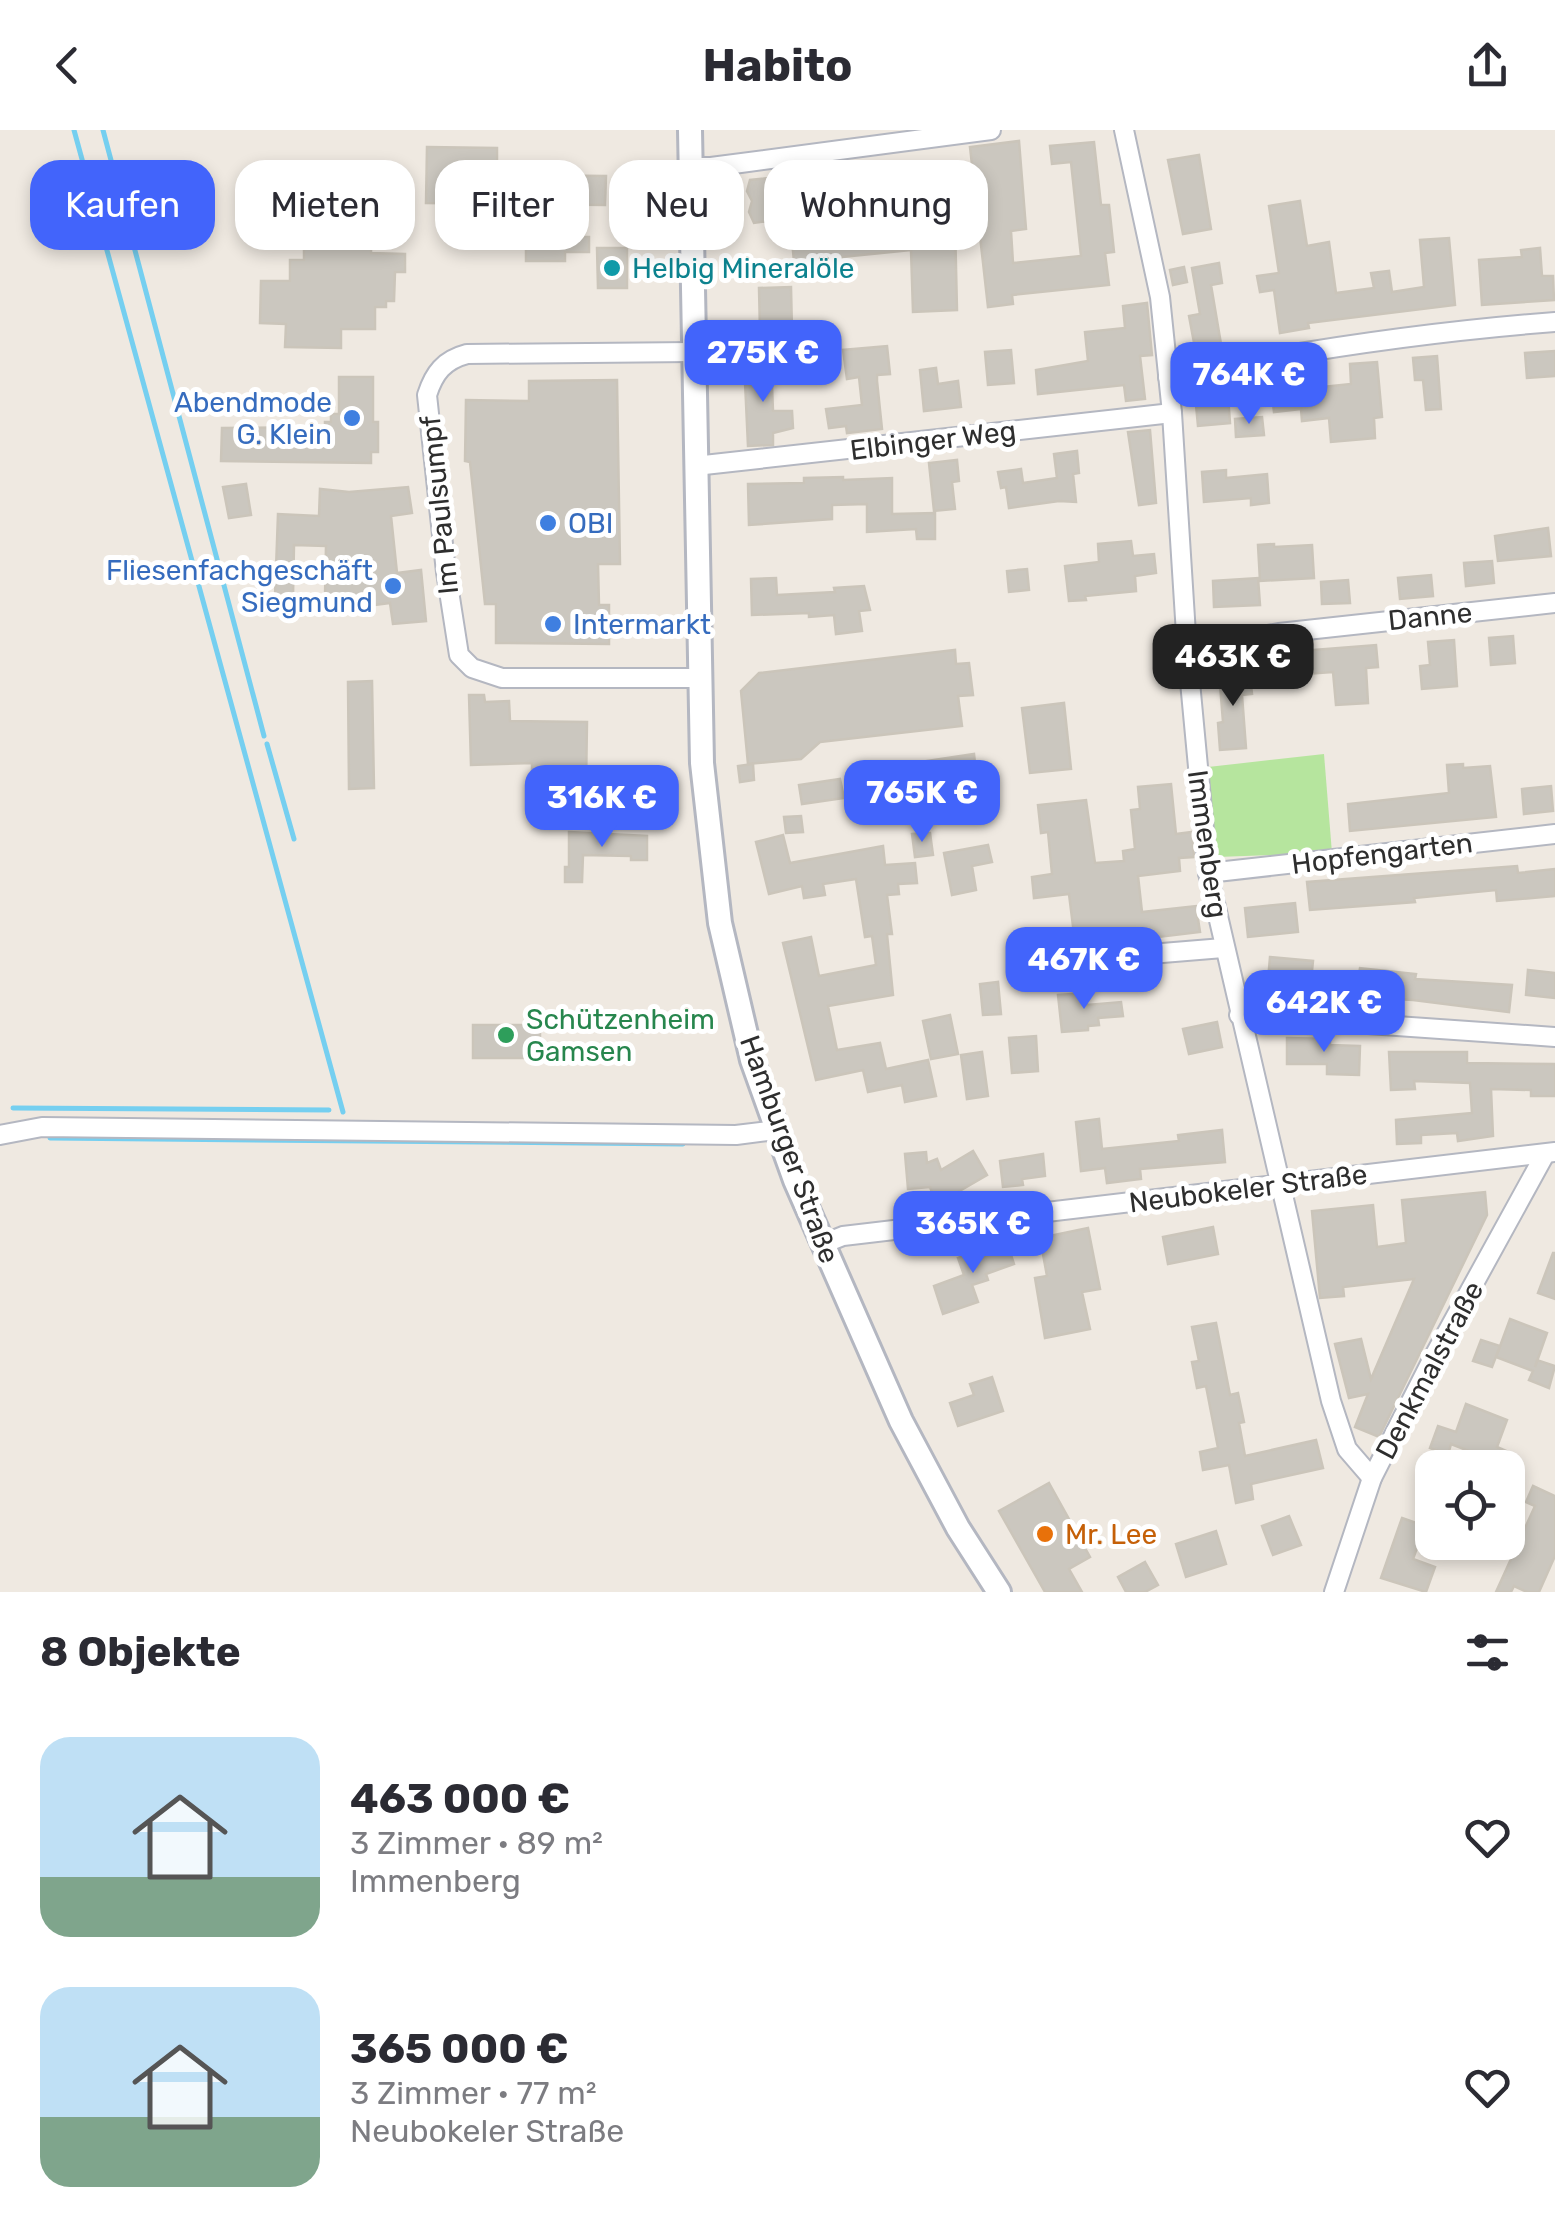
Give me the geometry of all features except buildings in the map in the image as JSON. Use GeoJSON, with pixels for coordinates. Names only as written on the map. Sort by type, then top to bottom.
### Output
{"type":"FeatureCollection","features":[{"type":"Feature","properties":{"kind":"street","name":"Hamburger Straße"},"geometry":{"type":"LineString","coordinates":[[690,130],[691,160]]}},
{"type":"Feature","properties":{"kind":"street"},"geometry":{"type":"LineString","coordinates":[[744,160],[991,130]]}},
{"type":"Feature","properties":{"kind":"street","name":"Immenberg"},"geometry":{"type":"LineString","coordinates":[[1124,130],[1160,297],[1208,874],[1331,1401],[1347,1449],[1372,1478]]}},
{"type":"Feature","properties":{"kind":"street","name":"Hamburger Straße"},"geometry":{"type":"LineString","coordinates":[[692,250],[702,763],[720,922],[752,1060],[823,1244],[900,1421],[958,1528],[1000,1592]]}},
{"type":"Feature","properties":{"kind":"street"},"geometry":{"type":"LineString","coordinates":[[1168,377],[1312,348],[1555,322]]}},
{"type":"Feature","properties":{"kind":"street","name":"Im Paulsumpf"},"geometry":{"type":"LineString","coordinates":[[693,352],[467,354],[442,366],[427,395],[459,655],[472,668],[502,678],[699,678]]}},
{"type":"Feature","properties":{"kind":"street","name":"Elbinger Weg"},"geometry":{"type":"LineString","coordinates":[[695,466],[1172,413]]}},
{"type":"Feature","properties":{"kind":"street","name":"Danne"},"geometry":{"type":"LineString","coordinates":[[1187,650],[1280,633],[1555,604]]}},
{"type":"Feature","properties":{"kind":"street","name":"Hopfengarten"},"geometry":{"type":"LineString","coordinates":[[1208,874],[1555,834]]}},
{"type":"Feature","properties":{"kind":"street"},"geometry":{"type":"LineString","coordinates":[[1121,968],[1138,955],[1223,948]]}},
{"type":"Feature","properties":{"kind":"street"},"geometry":{"type":"LineString","coordinates":[[1239,1016],[1555,1037]]}},
{"type":"Feature","properties":{"kind":"street"},"geometry":{"type":"LineString","coordinates":[[0,1135],[42,1128],[736,1135],[776,1130]]}},
{"type":"Feature","properties":{"kind":"street","name":"Neubokeler Straße"},"geometry":{"type":"LineString","coordinates":[[823,1244],[843,1236],[1550,1154]]}},
{"type":"Feature","properties":{"kind":"street","name":"Denkmalstraße"},"geometry":{"type":"LineString","coordinates":[[1334,1592],[1372,1478],[1434,1356],[1550,1154]]}},
{"type":"Feature","properties":{"kind":"green space"},"geometry":{"type":"Polygon","coordinates":[[[1324,754],[1332,853],[1217,857],[1208,767],[1324,754]]]}},
{"type":"Feature","properties":{"kind":"waterway"},"geometry":{"type":"LineString","coordinates":[[74,130],[343,1112]]}},
{"type":"Feature","properties":{"kind":"waterway"},"geometry":{"type":"LineString","coordinates":[[103,130],[264,736]]}},
{"type":"Feature","properties":{"kind":"waterway"},"geometry":{"type":"LineString","coordinates":[[267,744],[294,839]]}},
{"type":"Feature","properties":{"kind":"waterway"},"geometry":{"type":"LineString","coordinates":[[13,1108],[329,1110]]}},
{"type":"Feature","properties":{"kind":"waterway"},"geometry":{"type":"LineString","coordinates":[[50,1138],[683,1144]]}},
{"type":"Feature","properties":{"kind":"place","name":"Helbig Mineralöle"},"geometry":{"type":"Point","coordinates":[612,268]}},
{"type":"Feature","properties":{"kind":"place","name":"Abendmode G. Klein"},"geometry":{"type":"Point","coordinates":[352,418]}},
{"type":"Feature","properties":{"kind":"place","name":"OBI"},"geometry":{"type":"Point","coordinates":[548,523]}},
{"type":"Feature","properties":{"kind":"place","name":"Fliesenfachgeschäft Siegmund"},"geometry":{"type":"Point","coordinates":[393,586]}},
{"type":"Feature","properties":{"kind":"place","name":"Intermarkt"},"geometry":{"type":"Point","coordinates":[553,624]}},
{"type":"Feature","properties":{"kind":"place","name":"Schützenheim Gamsen"},"geometry":{"type":"Point","coordinates":[506,1035]}},
{"type":"Feature","properties":{"kind":"place","name":"Mr. Lee"},"geometry":{"type":"Point","coordinates":[1045,1534]}}]}
